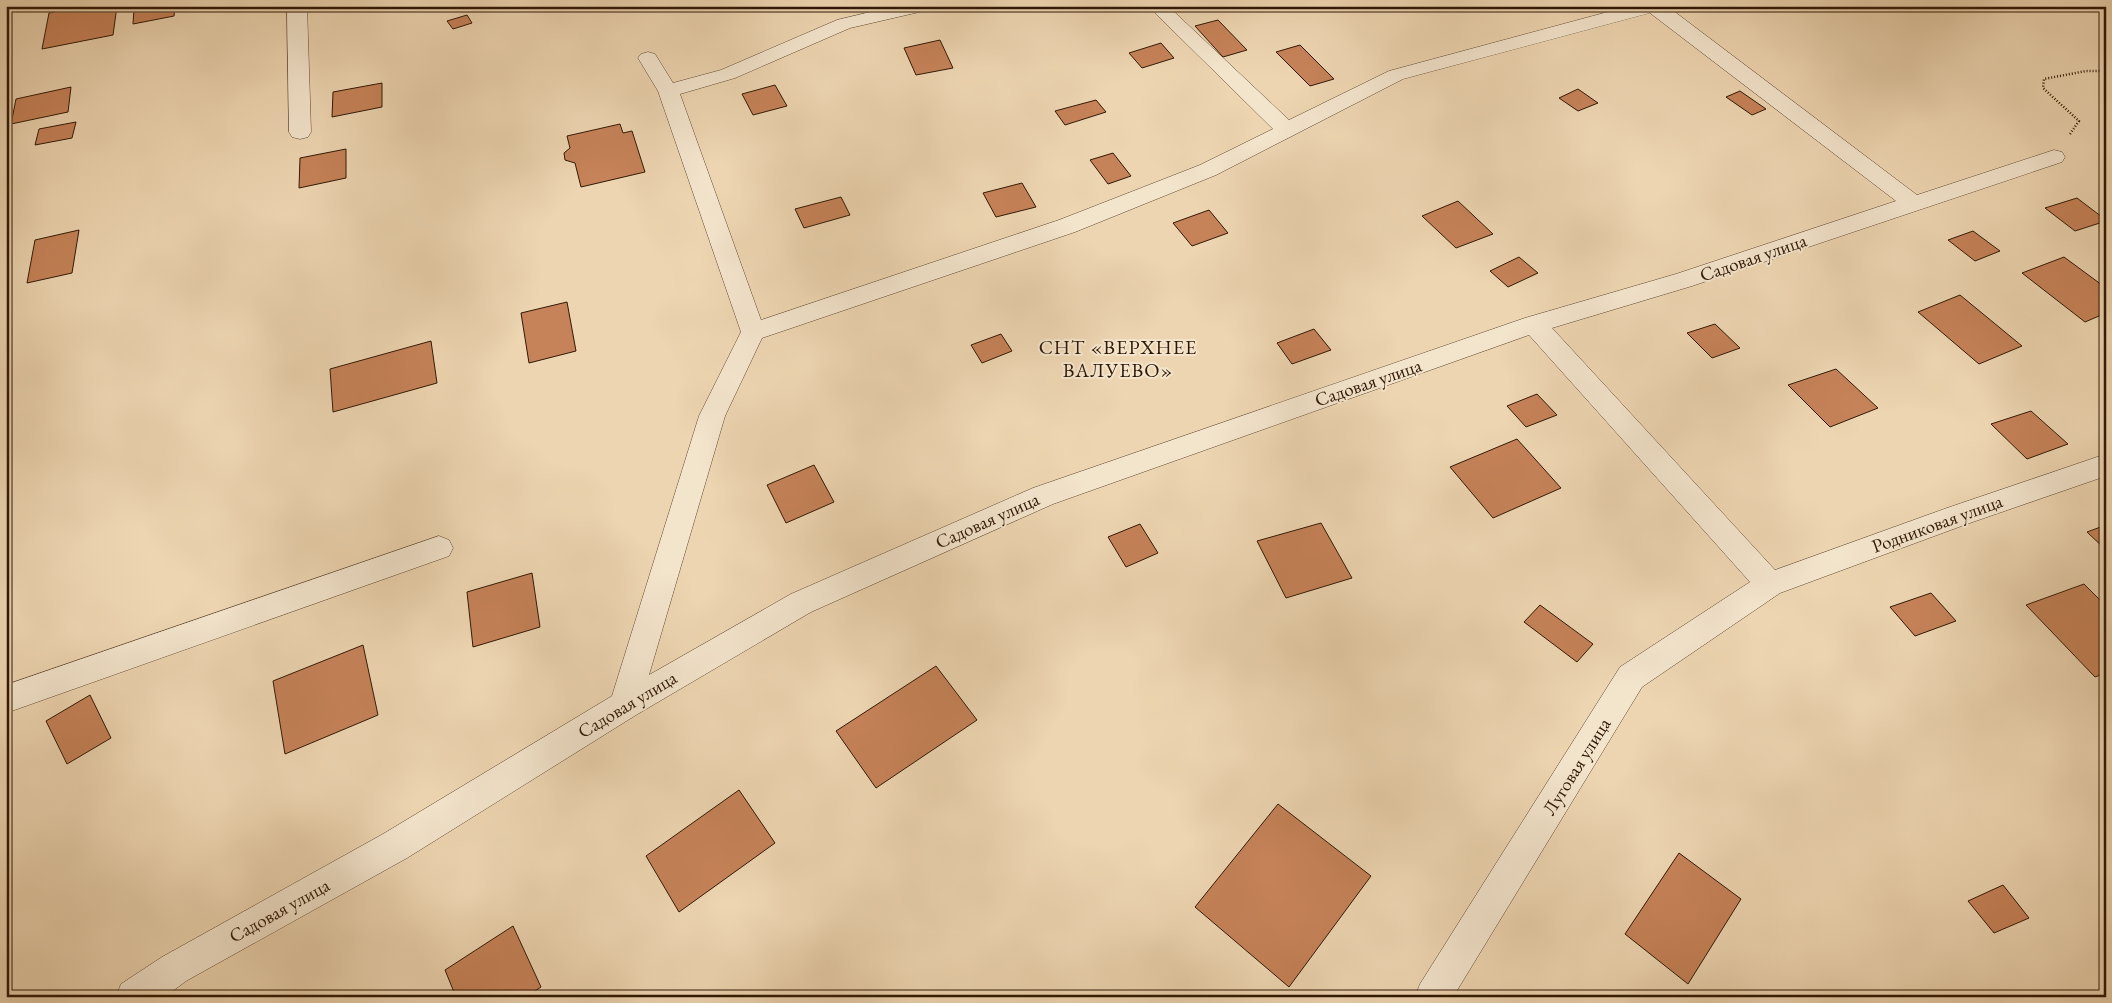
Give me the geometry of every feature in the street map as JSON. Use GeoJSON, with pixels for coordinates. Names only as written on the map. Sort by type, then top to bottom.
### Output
{"type":"FeatureCollection","features":[{"type":"Feature","properties":{"kind":"street"},"geometry":{"type":"LineString","coordinates":[[297,6],[300,132]]}},
{"type":"Feature","properties":{"kind":"street"},"geometry":{"type":"LineString","coordinates":[[668,91],[728,74],[844,24],[921,6]]}},
{"type":"Feature","properties":{"kind":"street"},"geometry":{"type":"LineString","coordinates":[[1158,6],[1287,130]]}},
{"type":"Feature","properties":{"kind":"street"},"geometry":{"type":"LineString","coordinates":[[625,705],[712,416],[754,332],[1066,226],[1208,170],[1396,75],[1654,6],[1913,203]]}},
{"type":"Feature","properties":{"kind":"street"},"geometry":{"type":"LineString","coordinates":[[648,58],[668,91],[754,332]]}},
{"type":"Feature","properties":{"kind":"street","name":"Садовая улица"},"geometry":{"type":"LineString","coordinates":[[134,997],[174,969],[395,846],[625,705],[801,603],[1043,496],[1534,324],[1684,280],[2054,157]]}},
{"type":"Feature","properties":{"kind":"street"},"geometry":{"type":"LineString","coordinates":[[1534,324],[1770,584]]}},
{"type":"Feature","properties":{"kind":"street","name":"Родниковая улица"},"geometry":{"type":"LineString","coordinates":[[1770,584],[2106,465]]}},
{"type":"Feature","properties":{"kind":"street"},"geometry":{"type":"LineString","coordinates":[[6,699],[439,548]]}},
{"type":"Feature","properties":{"kind":"street","name":"Луговая улица"},"geometry":{"type":"LineString","coordinates":[[1433,997],[1630,677],[1770,584]]}},
{"type":"Feature","properties":{"kind":"path"},"geometry":{"type":"LineString","coordinates":[[2054,157],[2079,121],[2043,88],[2044,79],[2086,71],[2106,71]]}},
{"type":"Feature","properties":{"kind":"building"},"geometry":{"type":"Polygon","coordinates":[[[84,6],[117,6],[113,35],[42,49],[49,13],[84,6]]]}},
{"type":"Feature","properties":{"kind":"building"},"geometry":{"type":"Polygon","coordinates":[[[149,6],[175,6],[174,16],[133,24],[134,9],[149,6]]]}},
{"type":"Feature","properties":{"kind":"building"},"geometry":{"type":"Polygon","coordinates":[[[467,15],[472,23],[453,29],[447,21],[467,15]]]}},
{"type":"Feature","properties":{"kind":"building"},"geometry":{"type":"Polygon","coordinates":[[[1218,20],[1247,50],[1223,57],[1195,26],[1218,20]]]}},
{"type":"Feature","properties":{"kind":"building"},"geometry":{"type":"Polygon","coordinates":[[[940,40],[953,68],[916,75],[904,48],[940,40]]]}},
{"type":"Feature","properties":{"kind":"building"},"geometry":{"type":"Polygon","coordinates":[[[1161,43],[1174,58],[1142,68],[1129,53],[1161,43]]]}},
{"type":"Feature","properties":{"kind":"building"},"geometry":{"type":"Polygon","coordinates":[[[1300,45],[1334,79],[1310,86],[1276,52],[1300,45]]]}},
{"type":"Feature","properties":{"kind":"building"},"geometry":{"type":"Polygon","coordinates":[[[382,83],[382,107],[332,117],[333,92],[382,83]]]}},
{"type":"Feature","properties":{"kind":"building"},"geometry":{"type":"Polygon","coordinates":[[[775,85],[787,106],[753,115],[742,94],[775,85]]]}},
{"type":"Feature","properties":{"kind":"building"},"geometry":{"type":"Polygon","coordinates":[[[71,87],[68,112],[11,124],[16,99],[71,87]]]}},
{"type":"Feature","properties":{"kind":"building"},"geometry":{"type":"Polygon","coordinates":[[[1578,89],[1598,103],[1578,111],[1559,98],[1578,89]]]}},
{"type":"Feature","properties":{"kind":"building"},"geometry":{"type":"Polygon","coordinates":[[[1740,91],[1766,109],[1752,115],[1726,97],[1740,91]]]}},
{"type":"Feature","properties":{"kind":"building"},"geometry":{"type":"Polygon","coordinates":[[[1096,100],[1106,112],[1065,125],[1055,111],[1096,100]]]}},
{"type":"Feature","properties":{"kind":"building"},"geometry":{"type":"Polygon","coordinates":[[[76,122],[72,138],[35,145],[39,129],[76,122]]]}},
{"type":"Feature","properties":{"kind":"building"},"geometry":{"type":"Polygon","coordinates":[[[620,124],[623,133],[632,131],[645,172],[581,187],[575,163],[565,160],[564,153],[570,148],[567,136],[620,124]]]}},
{"type":"Feature","properties":{"kind":"building"},"geometry":{"type":"Polygon","coordinates":[[[346,149],[346,178],[299,188],[300,158],[346,149]]]}},
{"type":"Feature","properties":{"kind":"building"},"geometry":{"type":"Polygon","coordinates":[[[1113,153],[1131,176],[1108,184],[1090,160],[1113,153]]]}},
{"type":"Feature","properties":{"kind":"building"},"geometry":{"type":"Polygon","coordinates":[[[1022,183],[1036,207],[996,217],[983,193],[1022,183]]]}},
{"type":"Feature","properties":{"kind":"building"},"geometry":{"type":"Polygon","coordinates":[[[841,197],[850,215],[804,228],[795,209],[841,197]]]}},
{"type":"Feature","properties":{"kind":"building"},"geometry":{"type":"Polygon","coordinates":[[[2077,198],[2106,221],[2075,231],[2045,208],[2077,198]]]}},
{"type":"Feature","properties":{"kind":"building"},"geometry":{"type":"Polygon","coordinates":[[[1458,201],[1493,234],[1456,248],[1422,216],[1458,201]]]}},
{"type":"Feature","properties":{"kind":"building"},"geometry":{"type":"Polygon","coordinates":[[[1209,210],[1228,233],[1192,246],[1173,223],[1209,210]]]}},
{"type":"Feature","properties":{"kind":"building"},"geometry":{"type":"Polygon","coordinates":[[[79,230],[72,273],[27,283],[35,240],[79,230]]]}},
{"type":"Feature","properties":{"kind":"building"},"geometry":{"type":"Polygon","coordinates":[[[1973,231],[2000,251],[1975,261],[1948,240],[1973,231]]]}},
{"type":"Feature","properties":{"kind":"building"},"geometry":{"type":"Polygon","coordinates":[[[1519,257],[1538,273],[1508,287],[1490,271],[1519,257]]]}},
{"type":"Feature","properties":{"kind":"building"},"geometry":{"type":"Polygon","coordinates":[[[2064,257],[2106,288],[2106,313],[2085,322],[2022,273],[2064,257]]]}},
{"type":"Feature","properties":{"kind":"building"},"geometry":{"type":"Polygon","coordinates":[[[1960,295],[2022,346],[1979,364],[1918,312],[1960,295]]]}},
{"type":"Feature","properties":{"kind":"building"},"geometry":{"type":"Polygon","coordinates":[[[567,302],[576,351],[529,363],[521,313],[567,302]]]}},
{"type":"Feature","properties":{"kind":"building"},"geometry":{"type":"Polygon","coordinates":[[[1715,324],[1740,348],[1712,358],[1687,333],[1715,324]]]}},
{"type":"Feature","properties":{"kind":"building"},"geometry":{"type":"Polygon","coordinates":[[[1314,329],[1331,350],[1292,364],[1277,343],[1314,329]]]}},
{"type":"Feature","properties":{"kind":"building"},"geometry":{"type":"Polygon","coordinates":[[[1001,334],[1012,351],[982,363],[971,345],[1001,334]]]}},
{"type":"Feature","properties":{"kind":"building"},"geometry":{"type":"Polygon","coordinates":[[[431,341],[437,383],[333,412],[330,369],[431,341]]]}},
{"type":"Feature","properties":{"kind":"building"},"geometry":{"type":"Polygon","coordinates":[[[1836,369],[1878,408],[1830,427],[1788,385],[1836,369]]]}},
{"type":"Feature","properties":{"kind":"building"},"geometry":{"type":"Polygon","coordinates":[[[1537,394],[1557,415],[1526,427],[1507,406],[1537,394]]]}},
{"type":"Feature","properties":{"kind":"building"},"geometry":{"type":"Polygon","coordinates":[[[2031,411],[2068,444],[2027,459],[1991,424],[2031,411]]]}},
{"type":"Feature","properties":{"kind":"building"},"geometry":{"type":"Polygon","coordinates":[[[1517,439],[1561,488],[1493,518],[1450,467],[1517,439]]]}},
{"type":"Feature","properties":{"kind":"building"},"geometry":{"type":"Polygon","coordinates":[[[814,465],[834,502],[786,523],[767,485],[814,465]]]}},
{"type":"Feature","properties":{"kind":"building"},"geometry":{"type":"Polygon","coordinates":[[[1321,523],[1352,578],[1286,598],[1257,541],[1321,523]]]}},
{"type":"Feature","properties":{"kind":"building"},"geometry":{"type":"Polygon","coordinates":[[[1140,524],[1158,553],[1126,567],[1108,537],[1140,524]]]}},
{"type":"Feature","properties":{"kind":"building"},"geometry":{"type":"Polygon","coordinates":[[[2106,525],[2106,550],[2087,532],[2106,525]]]}},
{"type":"Feature","properties":{"kind":"building"},"geometry":{"type":"Polygon","coordinates":[[[532,573],[540,627],[473,647],[467,592],[532,573]]]}},
{"type":"Feature","properties":{"kind":"building"},"geometry":{"type":"Polygon","coordinates":[[[2084,584],[2106,606],[2106,673],[2095,677],[2026,605],[2084,584]]]}},
{"type":"Feature","properties":{"kind":"building"},"geometry":{"type":"Polygon","coordinates":[[[1931,593],[1956,621],[1915,636],[1890,607],[1931,593]]]}},
{"type":"Feature","properties":{"kind":"building"},"geometry":{"type":"Polygon","coordinates":[[[1540,605],[1593,644],[1577,662],[1524,622],[1540,605]]]}},
{"type":"Feature","properties":{"kind":"building"},"geometry":{"type":"Polygon","coordinates":[[[363,645],[378,715],[285,754],[273,681],[363,645]]]}},
{"type":"Feature","properties":{"kind":"building"},"geometry":{"type":"Polygon","coordinates":[[[936,666],[977,720],[876,788],[836,731],[936,666]]]}},
{"type":"Feature","properties":{"kind":"building"},"geometry":{"type":"Polygon","coordinates":[[[90,695],[111,738],[67,764],[46,721],[90,695]]]}},
{"type":"Feature","properties":{"kind":"building"},"geometry":{"type":"Polygon","coordinates":[[[739,790],[775,843],[679,912],[646,856],[739,790]]]}},
{"type":"Feature","properties":{"kind":"building"},"geometry":{"type":"Polygon","coordinates":[[[1278,804],[1371,876],[1289,987],[1195,907],[1278,804]]]}},
{"type":"Feature","properties":{"kind":"building"},"geometry":{"type":"Polygon","coordinates":[[[1679,853],[1741,899],[1688,984],[1625,934],[1679,853]]]}},
{"type":"Feature","properties":{"kind":"building"},"geometry":{"type":"Polygon","coordinates":[[[2003,885],[2029,918],[1994,933],[1968,901],[2003,885]]]}},
{"type":"Feature","properties":{"kind":"building"},"geometry":{"type":"Polygon","coordinates":[[[513,926],[541,987],[526,997],[456,997],[445,970],[513,926]]]}},
{"type":"Feature","properties":{"kind":"district","name":"СНТ «ВЕРХНЕЕ ВАЛУЕВО»"},"geometry":{"type":"Point","coordinates":[1118,358]}}]}
